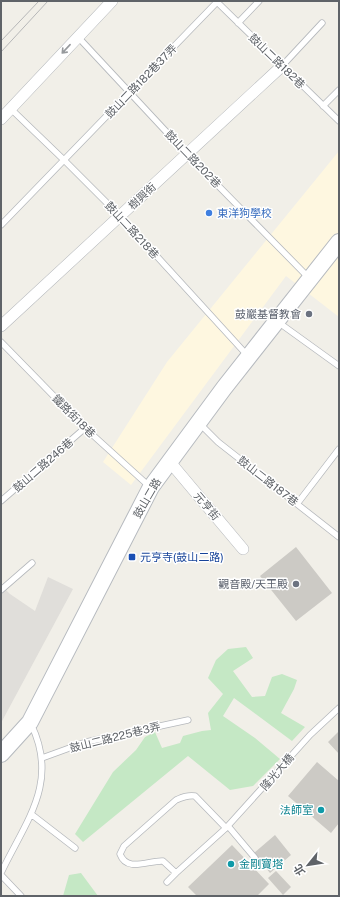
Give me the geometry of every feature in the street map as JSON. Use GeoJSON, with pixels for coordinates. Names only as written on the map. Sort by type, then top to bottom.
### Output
{"type":"FeatureCollection","features":[{"type":"Feature","properties":{"kind":"street"},"geometry":{"type":"LineString","coordinates":[[1,119],[112,1]]}},
{"type":"Feature","properties":{"kind":"street","name":"樹興街"},"geometry":{"type":"LineString","coordinates":[[1,326],[282,66]]}},
{"type":"Feature","properties":{"kind":"street","name":"鼓山二路"},"geometry":{"type":"LineString","coordinates":[[1,754],[30,722],[151,487],[198,422],[339,242]]}},
{"type":"Feature","properties":{"kind":"street","name":"元亨街"},"geometry":{"type":"LineString","coordinates":[[170,462],[243,549]]}},
{"type":"Feature","properties":{"kind":"lane"},"geometry":{"type":"LineString","coordinates":[[238,23],[259,1]]}},
{"type":"Feature","properties":{"kind":"lane","name":"鼓山二路182巷"},"geometry":{"type":"LineString","coordinates":[[216,2],[339,121]]}},
{"type":"Feature","properties":{"kind":"lane","name":"鼓山二路182巷37弄"},"geometry":{"type":"LineString","coordinates":[[64,160],[216,2]]}},
{"type":"Feature","properties":{"kind":"lane"},"geometry":{"type":"LineString","coordinates":[[282,66],[322,23]]}},
{"type":"Feature","properties":{"kind":"lane","name":"鼓山二路202巷"},"geometry":{"type":"LineString","coordinates":[[78,37],[187,154],[310,279]]}},
{"type":"Feature","properties":{"kind":"lane"},"geometry":{"type":"LineString","coordinates":[[323,106],[339,90]]}},
{"type":"Feature","properties":{"kind":"lane","name":"鼓山二路218巷"},"geometry":{"type":"LineString","coordinates":[[11,109],[120,216],[249,356]]}},
{"type":"Feature","properties":{"kind":"lane"},"geometry":{"type":"LineString","coordinates":[[1,225],[64,160]]}},
{"type":"Feature","properties":{"kind":"lane"},"geometry":{"type":"LineString","coordinates":[[277,321],[339,366]]}},
{"type":"Feature","properties":{"kind":"lane","name":"鐵路街18巷"},"geometry":{"type":"LineString","coordinates":[[1,342],[85,428],[151,487]]}},
{"type":"Feature","properties":{"kind":"lane","name":"鼓山二路187巷"},"geometry":{"type":"LineString","coordinates":[[198,422],[218,442],[339,537]]}},
{"type":"Feature","properties":{"kind":"lane","name":"鼓山二路246巷"},"geometry":{"type":"LineString","coordinates":[[1,501],[85,428]]}},
{"type":"Feature","properties":{"kind":"lane"},"geometry":{"type":"LineString","coordinates":[[297,504],[339,449]]}},
{"type":"Feature","properties":{"kind":"lane"},"geometry":{"type":"LineString","coordinates":[[1,590],[32,563]]}},
{"type":"Feature","properties":{"kind":"lane","name":"隆光大橋"},"geometry":{"type":"LineString","coordinates":[[167,882],[227,827],[310,735],[339,708]]}},
{"type":"Feature","properties":{"kind":"lane","name":"鼓山二路225巷3弄"},"geometry":{"type":"LineString","coordinates":[[42,758],[86,742],[188,720]]}},
{"type":"Feature","properties":{"kind":"lane"},"geometry":{"type":"LineString","coordinates":[[21,896],[1,874],[23,832],[41,789],[42,758],[38,738],[30,722]]}},
{"type":"Feature","properties":{"kind":"lane"},"geometry":{"type":"LineString","coordinates":[[176,874],[163,861],[136,864],[128,863],[121,857],[120,852],[124,846],[176,800],[190,795],[195,796],[227,827],[255,858]]}},
{"type":"Feature","properties":{"kind":"lane"},"geometry":{"type":"LineString","coordinates":[[31,814],[75,848]]}},
{"type":"Feature","properties":{"kind":"shaded area"},"geometry":{"type":"Polygon","coordinates":[[[339,151],[339,317],[286,276],[131,485],[103,462],[167,362],[339,151]]]}},
{"type":"Feature","properties":{"kind":"shaded area"},"geometry":{"type":"Polygon","coordinates":[[[48,577],[73,589],[1,723],[1,585],[10,594],[35,611],[48,577]]]}},
{"type":"Feature","properties":{"kind":"green space"},"geometry":{"type":"Polygon","coordinates":[[[246,647],[253,658],[233,671],[252,697],[265,696],[272,677],[282,674],[297,680],[294,689],[281,713],[305,727],[292,741],[234,698],[223,716],[255,738],[280,759],[253,786],[230,790],[188,756],[83,842],[75,834],[113,772],[136,750],[145,737],[155,732],[162,748],[180,743],[183,736],[211,730],[208,713],[223,694],[208,678],[216,660],[228,649],[246,647]]]}},
{"type":"Feature","properties":{"kind":"green space"},"geometry":{"type":"Polygon","coordinates":[[[81,873],[98,896],[63,896],[69,875],[81,873]]]}},
{"type":"Feature","properties":{"kind":"building","name":"觀音殿/天王殿"},"geometry":{"type":"Polygon","coordinates":[[[296,547],[332,593],[296,621],[260,576],[296,547]]]}},
{"type":"Feature","properties":{"kind":"building"},"geometry":{"type":"Polygon","coordinates":[[[339,731],[339,754],[328,742],[339,731]]]}},
{"type":"Feature","properties":{"kind":"building","name":"法師室"},"geometry":{"type":"Polygon","coordinates":[[[317,762],[339,781],[339,823],[331,833],[288,796],[317,762]]]}},
{"type":"Feature","properties":{"kind":"building"},"geometry":{"type":"Polygon","coordinates":[[[275,835],[291,855],[270,873],[254,853],[275,835]]]}},
{"type":"Feature","properties":{"kind":"building","name":"金剛寶塔"},"geometry":{"type":"Polygon","coordinates":[[[232,845],[269,884],[257,896],[197,896],[188,887],[232,845]]]}},
{"type":"Feature","properties":{"kind":"building"},"geometry":{"type":"Polygon","coordinates":[[[276,871],[291,887],[283,895],[268,878],[276,871]]]}},
{"type":"Feature","properties":{"kind":"tram line"},"geometry":{"type":"LineString","coordinates":[[1,41],[39,1]]}},
{"type":"Feature","properties":{"kind":"tram line"},"geometry":{"type":"LineString","coordinates":[[1,52],[48,1]]}},
{"type":"Feature","properties":{"kind":"place","name":"東洋狗學校"},"geometry":{"type":"Point","coordinates":[209,213]}},
{"type":"Feature","properties":{"kind":"place","name":"鼓巖基督教會"},"geometry":{"type":"Point","coordinates":[309,314]}},
{"type":"Feature","properties":{"kind":"place","name":"元亨寺(鼓山二路)"},"geometry":{"type":"Point","coordinates":[132,557]}},
{"type":"Feature","properties":{"kind":"place","name":"觀音殿/天王殿"},"geometry":{"type":"Point","coordinates":[296,584]}},
{"type":"Feature","properties":{"kind":"place","name":"法師室"},"geometry":{"type":"Point","coordinates":[321,810]}},
{"type":"Feature","properties":{"kind":"place","name":"金剛寶塔"},"geometry":{"type":"Point","coordinates":[231,864]}}]}
